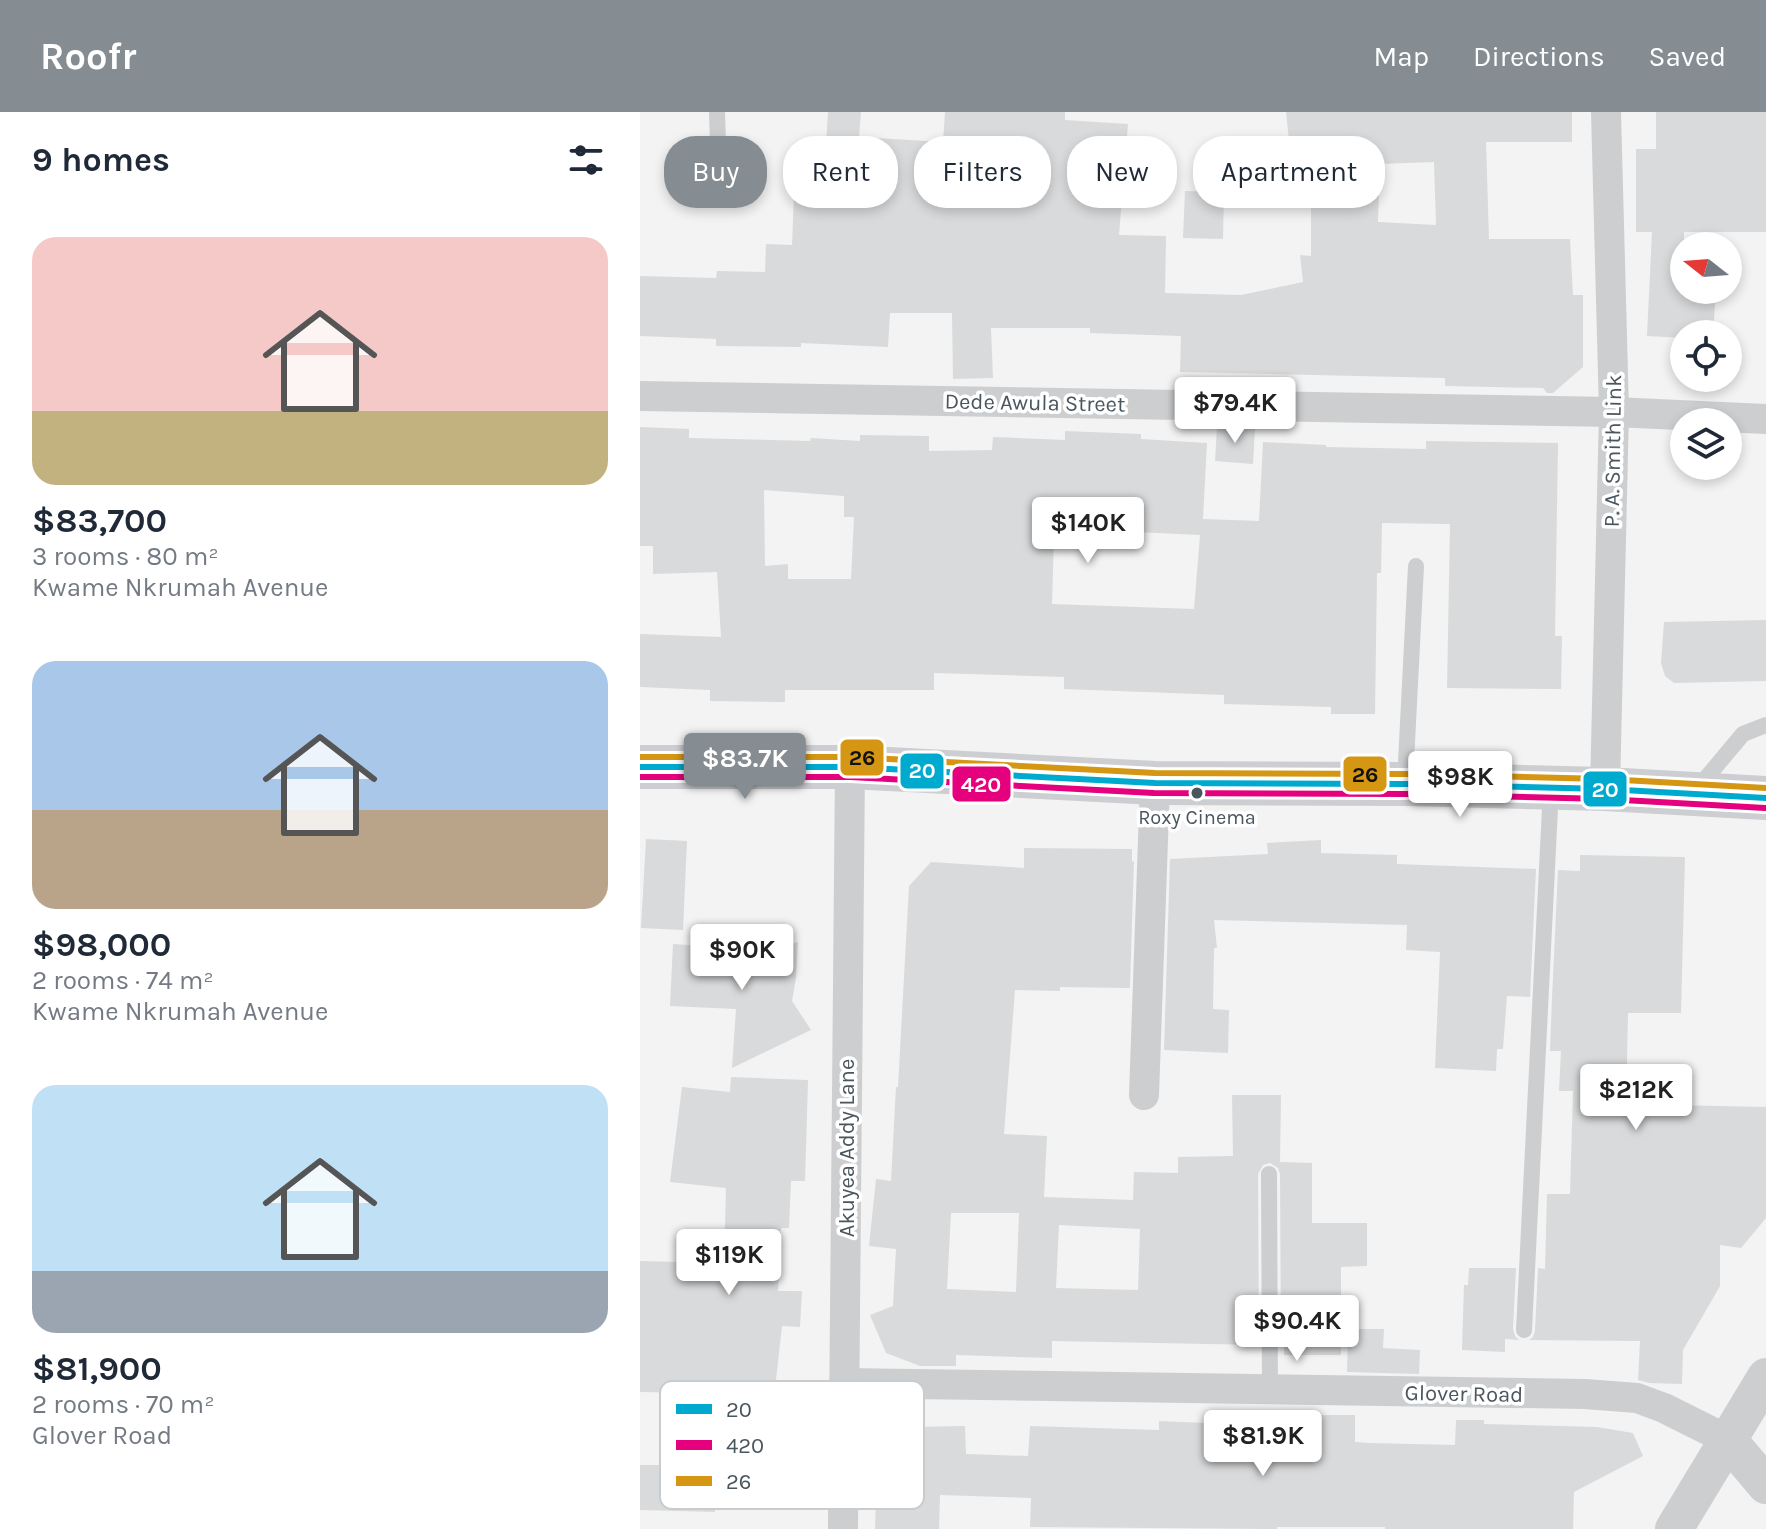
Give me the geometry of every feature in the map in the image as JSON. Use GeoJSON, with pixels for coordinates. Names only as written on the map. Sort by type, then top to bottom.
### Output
{"type":"FeatureCollection","features":[{"type":"Feature","properties":{"kind":"main road"},"geometry":{"type":"LineString","coordinates":[[640,767],[850,767],[1155,783],[1405,784],[1605,789],[1766,798]]}},
{"type":"Feature","properties":{"kind":"street","name":"P. A. Smith Link"},"geometry":{"type":"LineString","coordinates":[[1605,789],[1614,412],[1606,112]]}},
{"type":"Feature","properties":{"kind":"street","name":"Dede Awula Street"},"geometry":{"type":"LineString","coordinates":[[640,396],[1614,412],[1766,419]]}},
{"type":"Feature","properties":{"kind":"street","name":"Akuyea Addy Lane"},"geometry":{"type":"LineString","coordinates":[[844,1381],[850,767]]}},
{"type":"Feature","properties":{"kind":"street"},"geometry":{"type":"LineString","coordinates":[[1144,1095],[1155,783]]}},
{"type":"Feature","properties":{"kind":"street"},"geometry":{"type":"LineString","coordinates":[[1674,1529],[1766,1377]]}},
{"type":"Feature","properties":{"kind":"street","name":"Glover Road"},"geometry":{"type":"LineString","coordinates":[[924,1384],[1585,1394],[1637,1398],[1728,1440],[1766,1485]]}},
{"type":"Feature","properties":{"kind":"street","name":"Akuyea Addy Lane"},"geometry":{"type":"LineString","coordinates":[[843,1509],[843,1529]]}},
{"type":"Feature","properties":{"kind":"lane"},"geometry":{"type":"LineString","coordinates":[[717,112],[718,136]]}},
{"type":"Feature","properties":{"kind":"lane"},"geometry":{"type":"LineString","coordinates":[[1405,784],[1416,566]]}},
{"type":"Feature","properties":{"kind":"lane"},"geometry":{"type":"LineString","coordinates":[[1692,794],[1743,734],[1766,725]]}},
{"type":"Feature","properties":{"kind":"lane"},"geometry":{"type":"LineString","coordinates":[[1524,1330],[1551,788]]}},
{"type":"Feature","properties":{"kind":"lane"},"geometry":{"type":"LineString","coordinates":[[1269,1174],[1270,1390]]}},
{"type":"Feature","properties":{"kind":"building"},"geometry":{"type":"Polygon","coordinates":[[[828,112],[861,112],[859,136],[826,136],[828,112]]]}},
{"type":"Feature","properties":{"kind":"building"},"geometry":{"type":"Polygon","coordinates":[[[945,112],[1065,112],[1065,120],[1128,124],[1127,136],[1067,136],[1067,208],[1121,208],[1119,235],[1166,236],[1165,293],[1241,295],[1303,282],[1300,255],[1311,256],[1311,208],[1378,208],[1378,222],[1436,225],[1434,162],[1385,164],[1385,136],[1288,136],[1286,112],[1572,112],[1572,142],[1486,142],[1489,239],[1570,239],[1573,295],[1583,295],[1583,367],[1553,393],[1547,393],[1543,388],[1445,386],[1445,378],[1180,372],[1181,336],[1090,333],[1090,328],[991,328],[993,378],[953,379],[952,313],[890,313],[888,347],[801,343],[801,347],[716,346],[716,339],[640,336],[640,276],[716,278],[717,271],[765,272],[766,244],[792,245],[793,208],[898,208],[898,139],[914,140],[914,208],[1051,208],[1051,136],[943,136],[945,112]]]}},
{"type":"Feature","properties":{"kind":"building"},"geometry":{"type":"Polygon","coordinates":[[[1656,112],[1766,112],[1766,232],[1670,232],[1670,304],[1715,304],[1714,320],[1670,320],[1670,337],[1647,336],[1652,232],[1636,232],[1636,149],[1656,149],[1656,112]]]}},
{"type":"Feature","properties":{"kind":"building"},"geometry":{"type":"Polygon","coordinates":[[[1185,191],[1193,191],[1193,208],[1224,208],[1223,239],[1183,238],[1185,191]]]}},
{"type":"Feature","properties":{"kind":"building"},"geometry":{"type":"Polygon","coordinates":[[[640,427],[689,429],[689,438],[860,441],[860,435],[929,436],[929,451],[992,450],[993,437],[1065,440],[1065,431],[1141,434],[1141,439],[1207,443],[1203,519],[1259,521],[1263,442],[1426,449],[1426,441],[1558,443],[1555,636],[1562,636],[1561,689],[1447,688],[1450,524],[1382,523],[1381,573],[1377,573],[1375,714],[1331,714],[1331,707],[1224,704],[1224,695],[1064,689],[1064,677],[934,673],[934,690],[785,690],[785,702],[710,701],[710,690],[640,687],[640,634],[721,637],[717,572],[653,574],[653,546],[640,546],[640,427]],[[764,490],[765,566],[788,564],[788,579],[851,579],[854,517],[844,517],[844,496],[764,490]],[[1137,532],[1137,536],[1054,534],[1052,604],[1194,609],[1200,535],[1137,532]]]}},
{"type":"Feature","properties":{"kind":"building"},"geometry":{"type":"Polygon","coordinates":[[[1217,427],[1255,429],[1253,464],[1215,461],[1217,427]]]}},
{"type":"Feature","properties":{"kind":"building"},"geometry":{"type":"Polygon","coordinates":[[[1766,620],[1766,681],[1674,683],[1665,676],[1661,663],[1664,622],[1766,620]]]}},
{"type":"Feature","properties":{"kind":"building"},"geometry":{"type":"Polygon","coordinates":[[[646,839],[687,841],[683,930],[641,928],[646,839]]]}},
{"type":"Feature","properties":{"kind":"building"},"geometry":{"type":"Polygon","coordinates":[[[1321,840],[1321,853],[1397,855],[1397,864],[1536,869],[1530,997],[1507,996],[1503,1049],[1497,1049],[1496,1071],[1435,1068],[1440,952],[1406,950],[1407,925],[1214,920],[1217,948],[1214,948],[1213,1009],[1229,1010],[1228,1053],[1164,1050],[1170,859],[1268,854],[1267,843],[1321,840]]]}},
{"type":"Feature","properties":{"kind":"building"},"geometry":{"type":"Polygon","coordinates":[[[1024,848],[1132,849],[1134,861],[1130,988],[1015,990],[1004,1134],[1047,1136],[1044,1197],[1133,1200],[1134,1172],[1178,1173],[1178,1157],[1233,1156],[1232,1095],[1281,1095],[1280,1162],[1312,1163],[1312,1223],[1367,1223],[1367,1266],[1341,1267],[1341,1355],[1284,1355],[1284,1346],[1281,1346],[1280,1174],[1278,1168],[1270,1163],[1263,1165],[1258,1174],[1259,1345],[1052,1341],[1052,1358],[956,1355],[956,1366],[920,1366],[886,1353],[870,1315],[893,1306],[896,1249],[869,1246],[876,1179],[891,1181],[909,886],[931,862],[1024,868],[1024,848]],[[951,1213],[947,1289],[1016,1292],[1019,1213],[951,1213]],[[1059,1225],[1056,1288],[1138,1290],[1140,1229],[1059,1225]]]}},
{"type":"Feature","properties":{"kind":"building"},"geometry":{"type":"Polygon","coordinates":[[[1580,855],[1685,857],[1681,1013],[1628,1013],[1626,1104],[1766,1107],[1766,1218],[1741,1248],[1720,1245],[1720,1286],[1683,1350],[1682,1384],[1638,1380],[1640,1341],[1529,1340],[1535,1331],[1538,1268],[1545,1269],[1547,1194],[1570,1194],[1573,1091],[1559,1091],[1561,1051],[1550,1051],[1558,870],[1580,871],[1580,855]]]}},
{"type":"Feature","properties":{"kind":"building"},"geometry":{"type":"Polygon","coordinates":[[[798,942],[792,1001],[811,1030],[732,1068],[736,1009],[670,1006],[673,944],[764,950],[798,942]]]}},
{"type":"Feature","properties":{"kind":"building"},"geometry":{"type":"Polygon","coordinates":[[[731,1077],[808,1080],[805,1181],[791,1181],[789,1228],[781,1228],[778,1291],[802,1291],[800,1327],[782,1326],[776,1380],[796,1381],[660,1381],[660,1392],[640,1392],[640,1261],[724,1263],[726,1188],[670,1182],[682,1087],[730,1092],[731,1077]]]}},
{"type":"Feature","properties":{"kind":"building"},"geometry":{"type":"Polygon","coordinates":[[[1469,1268],[1516,1268],[1513,1329],[1519,1340],[1505,1339],[1505,1352],[1462,1350],[1464,1285],[1468,1285],[1469,1268]]]}},
{"type":"Feature","properties":{"kind":"building"},"geometry":{"type":"Polygon","coordinates":[[[1348,1329],[1384,1329],[1383,1348],[1420,1350],[1419,1374],[1347,1372],[1348,1329]]]}},
{"type":"Feature","properties":{"kind":"building"},"geometry":{"type":"Polygon","coordinates":[[[1307,1415],[1355,1415],[1355,1442],[1369,1443],[1455,1445],[1456,1420],[1484,1420],[1484,1424],[1597,1427],[1633,1433],[1643,1456],[1574,1492],[1573,1529],[1030,1527],[1031,1498],[940,1495],[939,1529],[875,1529],[876,1509],[924,1509],[924,1427],[965,1426],[966,1454],[1028,1456],[1030,1426],[1159,1430],[1159,1421],[1206,1423],[1205,1457],[1291,1457],[1291,1442],[1307,1442],[1307,1415]]]}},
{"type":"Feature","properties":{"kind":"building"},"geometry":{"type":"Polygon","coordinates":[[[640,1465],[660,1465],[660,1509],[715,1509],[715,1512],[640,1510],[640,1465]]]}},
{"type":"Feature","properties":{"kind":"transit line","name":"26"},"geometry":{"type":"LineString","coordinates":[[640,757],[851,757],[1155,773],[1405,774],[1605,779],[1766,788]]}},
{"type":"Feature","properties":{"kind":"transit line","name":"20"},"geometry":{"type":"LineString","coordinates":[[640,767],[850,767],[1155,783],[1405,784],[1605,789],[1766,798]]}},
{"type":"Feature","properties":{"kind":"transit line","name":"420"},"geometry":{"type":"LineString","coordinates":[[640,777],[850,777],[1154,793],[1405,794],[1605,799],[1765,808]]}},
{"type":"Feature","properties":{"kind":"place","name":"Roxy Cinema"},"geometry":{"type":"Point","coordinates":[1197,793]}}]}
